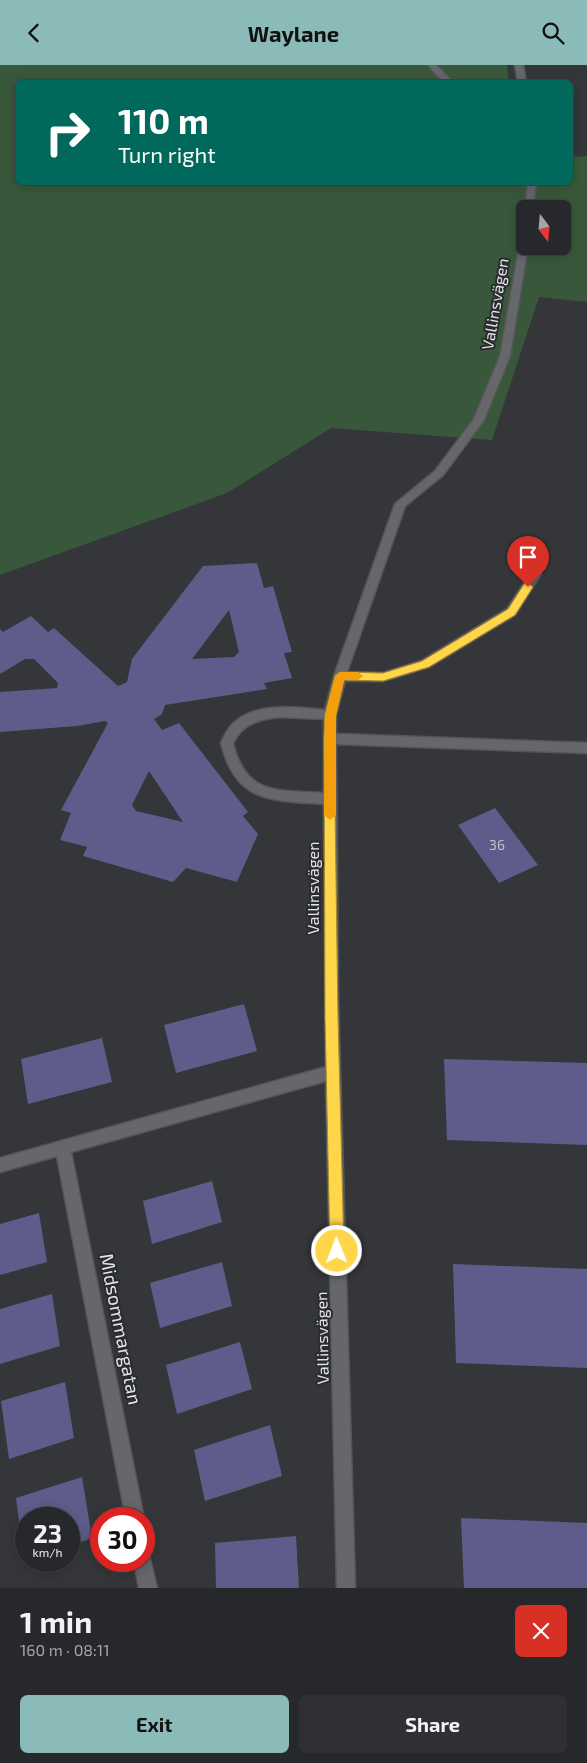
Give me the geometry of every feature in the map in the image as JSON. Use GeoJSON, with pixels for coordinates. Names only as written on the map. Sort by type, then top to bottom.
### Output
{"type":"FeatureCollection","features":[{"type":"Feature","properties":{"kind":"street"},"geometry":{"type":"LineString","coordinates":[[432,65],[447,80]]}},
{"type":"Feature","properties":{"kind":"street"},"geometry":{"type":"LineString","coordinates":[[519,65],[522,80]]}},
{"type":"Feature","properties":{"kind":"street"},"geometry":{"type":"LineString","coordinates":[[530,200],[532,185]]}},
{"type":"Feature","properties":{"kind":"street","name":"Vallinsvägen"},"geometry":{"type":"LineString","coordinates":[[346,1588],[332,1072],[330,715],[340,676],[400,503],[439,473],[478,420],[505,356],[522,255]]}},
{"type":"Feature","properties":{"kind":"street"},"geometry":{"type":"LineString","coordinates":[[340,676],[383,677],[425,664],[511,612],[536,574]]}},
{"type":"Feature","properties":{"kind":"street"},"geometry":{"type":"LineString","coordinates":[[330,715],[280,712],[249,718],[236,727],[227,743],[231,763],[244,780],[260,792],[330,799]]}},
{"type":"Feature","properties":{"kind":"street"},"geometry":{"type":"LineString","coordinates":[[329,739],[587,749]]}},
{"type":"Feature","properties":{"kind":"street"},"geometry":{"type":"LineString","coordinates":[[0,1165],[332,1072]]}},
{"type":"Feature","properties":{"kind":"street","name":"Midsommargatan"},"geometry":{"type":"LineString","coordinates":[[63,1147],[133,1507]]}},
{"type":"Feature","properties":{"kind":"street"},"geometry":{"type":"LineString","coordinates":[[145,1572],[148,1588]]}},
{"type":"Feature","properties":{"kind":"green space"},"geometry":{"type":"Polygon","coordinates":[[[0,65],[507,65],[509,80],[15,80],[15,185],[573,185],[573,157],[587,156],[587,302],[539,297],[492,440],[331,428],[227,493],[0,575],[0,65]]]}},
{"type":"Feature","properties":{"kind":"building"},"geometry":{"type":"Polygon","coordinates":[[[257,563],[264,588],[273,586],[292,652],[284,653],[292,678],[264,683],[267,689],[165,705],[162,714],[154,719],[162,730],[179,723],[248,812],[243,816],[258,834],[237,882],[186,868],[173,882],[83,856],[87,847],[60,840],[71,813],[61,810],[108,723],[105,721],[77,726],[0,732],[0,692],[57,688],[58,683],[34,659],[25,659],[0,674],[0,629],[3,632],[31,616],[48,632],[54,628],[118,686],[127,682],[132,659],[203,566],[257,563]],[[229,610],[192,659],[234,657],[239,652],[229,610]],[[149,771],[132,805],[136,811],[183,822],[149,771]]]}},
{"type":"Feature","properties":{"kind":"building"},"geometry":{"type":"Polygon","coordinates":[[[495,808],[538,865],[499,883],[458,825],[495,808]]]}},
{"type":"Feature","properties":{"kind":"building"},"geometry":{"type":"Polygon","coordinates":[[[244,1004],[257,1051],[176,1073],[164,1025],[244,1004]]]}},
{"type":"Feature","properties":{"kind":"building"},"geometry":{"type":"Polygon","coordinates":[[[102,1038],[112,1082],[28,1104],[21,1059],[102,1038]]]}},
{"type":"Feature","properties":{"kind":"building"},"geometry":{"type":"Polygon","coordinates":[[[444,1059],[587,1063],[587,1145],[447,1140],[444,1059]]]}},
{"type":"Feature","properties":{"kind":"building"},"geometry":{"type":"Polygon","coordinates":[[[212,1181],[222,1222],[152,1244],[143,1201],[212,1181]]]}},
{"type":"Feature","properties":{"kind":"building"},"geometry":{"type":"Polygon","coordinates":[[[39,1213],[47,1262],[0,1275],[0,1224],[39,1213]]]}},
{"type":"Feature","properties":{"kind":"building"},"geometry":{"type":"Polygon","coordinates":[[[222,1262],[232,1306],[160,1328],[150,1283],[222,1262]]]}},
{"type":"Feature","properties":{"kind":"building"},"geometry":{"type":"Polygon","coordinates":[[[453,1264],[587,1269],[587,1368],[456,1363],[453,1264]]]}},
{"type":"Feature","properties":{"kind":"building"},"geometry":{"type":"Polygon","coordinates":[[[52,1294],[60,1346],[0,1364],[0,1309],[52,1294]]]}},
{"type":"Feature","properties":{"kind":"building"},"geometry":{"type":"Polygon","coordinates":[[[240,1342],[252,1389],[177,1414],[166,1365],[240,1342]]]}},
{"type":"Feature","properties":{"kind":"building"},"geometry":{"type":"Polygon","coordinates":[[[65,1382],[74,1438],[9,1459],[1,1401],[65,1382]]]}},
{"type":"Feature","properties":{"kind":"building"},"geometry":{"type":"Polygon","coordinates":[[[270,1425],[282,1476],[205,1501],[194,1450],[270,1425]]]}},
{"type":"Feature","properties":{"kind":"building"},"geometry":{"type":"Polygon","coordinates":[[[82,1477],[90,1526],[90,1539],[80,1542],[80,1507],[17,1507],[16,1498],[82,1477]]]}},
{"type":"Feature","properties":{"kind":"building"},"geometry":{"type":"Polygon","coordinates":[[[461,1518],[587,1523],[587,1588],[464,1588],[461,1518]]]}},
{"type":"Feature","properties":{"kind":"building"},"geometry":{"type":"Polygon","coordinates":[[[296,1536],[299,1588],[216,1588],[215,1543],[296,1536]]]}},
{"type":"Feature","properties":{"kind":"slow traffic"},"geometry":{"type":"LineString","coordinates":[[330,815],[330,715],[340,676],[358,676]]}},
{"type":"Feature","properties":{"kind":"route"},"geometry":{"type":"LineString","coordinates":[[337,1251],[331,1018],[329,739],[330,715],[340,676],[383,677],[425,664],[465,642],[511,612],[528,587]]}}]}
